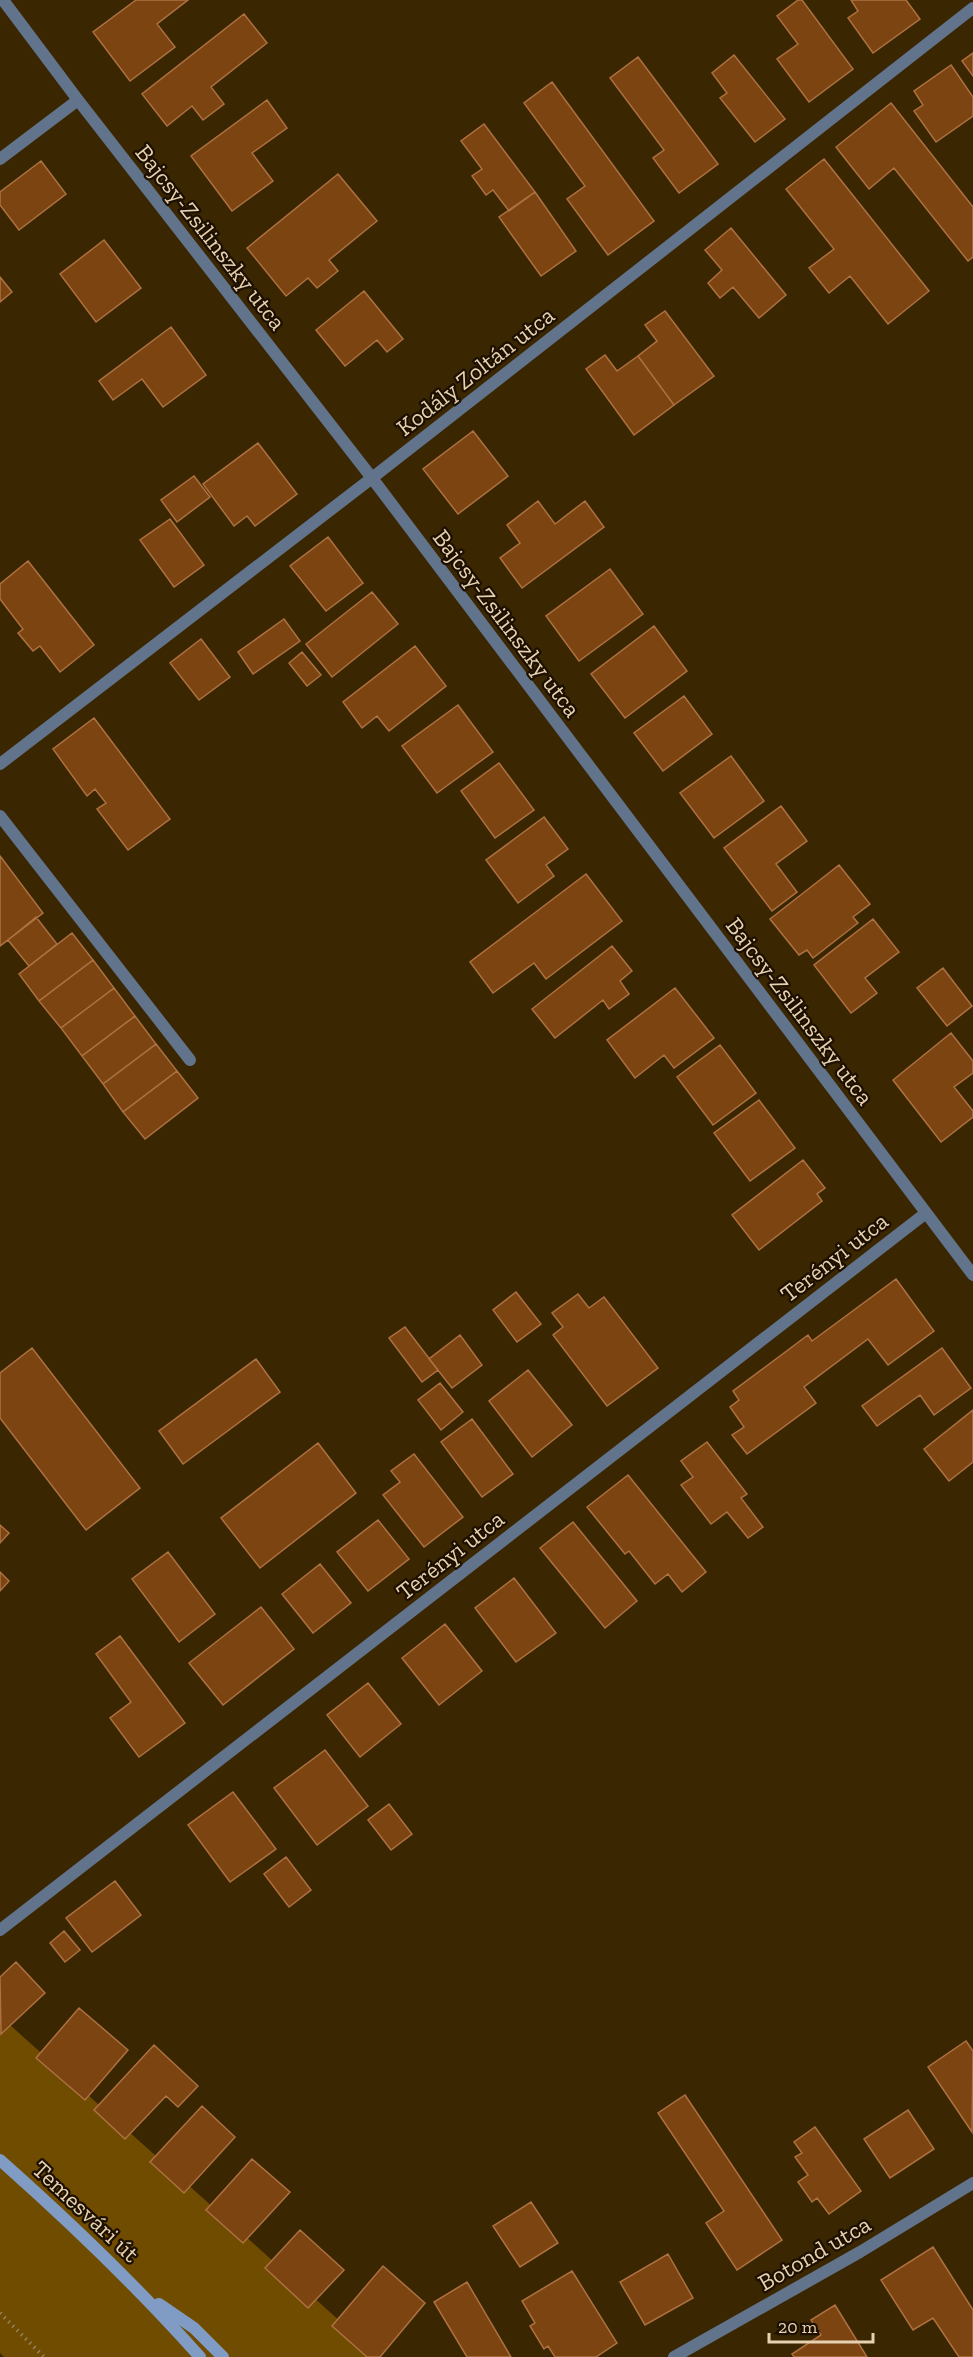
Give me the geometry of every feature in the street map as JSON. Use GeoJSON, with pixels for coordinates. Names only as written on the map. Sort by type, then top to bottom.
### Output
{"type":"FeatureCollection","features":[{"type":"Feature","properties":{"kind":"street","name":"Bajcsy-Zsilinszky utca"},"geometry":{"type":"LineString","coordinates":[[3,0],[372,478],[973,1275]]}},
{"type":"Feature","properties":{"kind":"street","name":"Kodály Zoltán utca"},"geometry":{"type":"LineString","coordinates":[[0,764],[372,478],[973,8]]}},
{"type":"Feature","properties":{"kind":"street"},"geometry":{"type":"LineString","coordinates":[[0,159],[78,100]]}},
{"type":"Feature","properties":{"kind":"street"},"geometry":{"type":"LineString","coordinates":[[0,816],[190,1060]]}},
{"type":"Feature","properties":{"kind":"street","name":"Terényi utca"},"geometry":{"type":"LineString","coordinates":[[0,1930],[926,1213]]}},
{"type":"Feature","properties":{"kind":"street","name":"Temesvári út"},"geometry":{"type":"LineString","coordinates":[[0,2160],[74,2226],[143,2293],[200,2357]]}},
{"type":"Feature","properties":{"kind":"street","name":"Botond utca"},"geometry":{"type":"LineString","coordinates":[[674,2357],[860,2252],[973,2183]]}},
{"type":"Feature","properties":{"kind":"street","name":"Temesvári út"},"geometry":{"type":"LineString","coordinates":[[143,2293],[194,2328],[223,2357]]}},
{"type":"Feature","properties":{"kind":"path"},"geometry":{"type":"LineString","coordinates":[[0,2313],[44,2357]]}},
{"type":"Feature","properties":{"kind":"shaded area"},"geometry":{"type":"Polygon","coordinates":[[[0,2016],[380,2357],[4,2357],[0,2353],[0,2016]]]}},
{"type":"Feature","properties":{"kind":"building"},"geometry":{"type":"Polygon","coordinates":[[[136,0],[188,0],[157,24],[175,47],[130,81],[93,32],[136,0]]]}},
{"type":"Feature","properties":{"kind":"building"},"geometry":{"type":"Polygon","coordinates":[[[798,0],[802,0],[853,69],[809,102],[777,59],[798,44],[777,16],[798,0]]]}},
{"type":"Feature","properties":{"kind":"building"},"geometry":{"type":"Polygon","coordinates":[[[851,0],[906,0],[920,19],[873,53],[848,18],[858,11],[851,0]]]}},
{"type":"Feature","properties":{"kind":"building"},"geometry":{"type":"Polygon","coordinates":[[[244,14],[267,43],[211,87],[224,104],[203,120],[192,106],[167,126],[142,94],[244,14]]]}},
{"type":"Feature","properties":{"kind":"building"},"geometry":{"type":"Polygon","coordinates":[[[973,53],[973,76],[962,61],[973,53]]]}},
{"type":"Feature","properties":{"kind":"building"},"geometry":{"type":"Polygon","coordinates":[[[734,55],[785,119],[755,142],[720,98],[727,93],[712,73],[734,55]]]}},
{"type":"Feature","properties":{"kind":"building"},"geometry":{"type":"Polygon","coordinates":[[[638,57],[718,164],[679,193],[653,158],[664,150],[610,78],[638,57]]]}},
{"type":"Feature","properties":{"kind":"building"},"geometry":{"type":"Polygon","coordinates":[[[951,65],[973,97],[973,116],[936,142],[914,111],[923,105],[914,91],[951,65]]]}},
{"type":"Feature","properties":{"kind":"building"},"geometry":{"type":"Polygon","coordinates":[[[552,82],[654,221],[608,255],[567,199],[585,186],[524,103],[552,82]]]}},
{"type":"Feature","properties":{"kind":"building"},"geometry":{"type":"Polygon","coordinates":[[[267,100],[287,128],[252,153],[273,181],[232,211],[191,156],[267,100]]]}},
{"type":"Feature","properties":{"kind":"building"},"geometry":{"type":"Polygon","coordinates":[[[891,103],[973,207],[973,257],[968,261],[894,168],[869,189],[836,147],[891,103]]]}},
{"type":"Feature","properties":{"kind":"building"},"geometry":{"type":"Polygon","coordinates":[[[484,124],[535,192],[509,211],[493,190],[486,195],[472,176],[482,169],[461,141],[484,124]]]}},
{"type":"Feature","properties":{"kind":"building"},"geometry":{"type":"Polygon","coordinates":[[[824,159],[929,291],[888,324],[850,276],[829,293],[809,268],[834,249],[786,189],[824,159]]]}},
{"type":"Feature","properties":{"kind":"building"},"geometry":{"type":"Polygon","coordinates":[[[41,161],[66,194],[19,230],[0,205],[0,192],[41,161]]]}},
{"type":"Feature","properties":{"kind":"building"},"geometry":{"type":"Polygon","coordinates":[[[338,174],[377,221],[329,260],[338,271],[317,288],[308,278],[286,296],[247,248],[338,174]]]}},
{"type":"Feature","properties":{"kind":"building"},"geometry":{"type":"Polygon","coordinates":[[[535,192],[576,251],[541,276],[499,217],[535,192]]]}},
{"type":"Feature","properties":{"kind":"building"},"geometry":{"type":"Polygon","coordinates":[[[731,228],[786,295],[759,318],[733,287],[720,298],[708,283],[722,270],[705,250],[731,228]]]}},
{"type":"Feature","properties":{"kind":"building"},"geometry":{"type":"Polygon","coordinates":[[[104,240],[141,288],[96,322],[60,274],[104,240]]]}},
{"type":"Feature","properties":{"kind":"building"},"geometry":{"type":"Polygon","coordinates":[[[0,277],[12,292],[0,302],[0,277]]]}},
{"type":"Feature","properties":{"kind":"building"},"geometry":{"type":"Polygon","coordinates":[[[364,291],[403,339],[387,352],[377,340],[345,366],[316,330],[364,291]]]}},
{"type":"Feature","properties":{"kind":"building"},"geometry":{"type":"Polygon","coordinates":[[[665,311],[714,376],[674,405],[638,356],[657,341],[645,325],[665,311]]]}},
{"type":"Feature","properties":{"kind":"building"},"geometry":{"type":"Polygon","coordinates":[[[171,327],[206,375],[163,407],[142,379],[113,400],[99,381],[171,327]]]}},
{"type":"Feature","properties":{"kind":"building"},"geometry":{"type":"Polygon","coordinates":[[[605,355],[617,371],[638,356],[674,405],[634,435],[586,369],[605,355]]]}},
{"type":"Feature","properties":{"kind":"building"},"geometry":{"type":"Polygon","coordinates":[[[473,431],[508,476],[458,514],[423,469],[473,431]]]}},
{"type":"Feature","properties":{"kind":"building"},"geometry":{"type":"Polygon","coordinates":[[[258,443],[297,494],[255,526],[247,516],[234,526],[203,484],[258,443]]]}},
{"type":"Feature","properties":{"kind":"building"},"geometry":{"type":"Polygon","coordinates":[[[194,476],[210,497],[177,522],[161,500],[194,476]]]}},
{"type":"Feature","properties":{"kind":"building"},"geometry":{"type":"Polygon","coordinates":[[[538,501],[555,524],[585,501],[604,527],[522,588],[500,558],[520,543],[507,525],[538,501]]]}},
{"type":"Feature","properties":{"kind":"building"},"geometry":{"type":"Polygon","coordinates":[[[170,519],[204,565],[174,587],[140,540],[170,519]]]}},
{"type":"Feature","properties":{"kind":"building"},"geometry":{"type":"Polygon","coordinates":[[[328,537],[363,583],[326,611],[290,566],[328,537]]]}},
{"type":"Feature","properties":{"kind":"building"},"geometry":{"type":"Polygon","coordinates":[[[28,561],[94,645],[60,672],[40,646],[33,651],[18,633],[23,629],[0,599],[0,584],[28,561]]]}},
{"type":"Feature","properties":{"kind":"building"},"geometry":{"type":"Polygon","coordinates":[[[610,569],[643,614],[579,661],[546,616],[610,569]]]}},
{"type":"Feature","properties":{"kind":"building"},"geometry":{"type":"Polygon","coordinates":[[[372,592],[398,624],[332,677],[306,644],[372,592]]]}},
{"type":"Feature","properties":{"kind":"building"},"geometry":{"type":"Polygon","coordinates":[[[284,619],[300,641],[253,674],[238,652],[284,619]]]}},
{"type":"Feature","properties":{"kind":"building"},"geometry":{"type":"Polygon","coordinates":[[[654,626],[687,671],[625,718],[591,674],[654,626]]]}},
{"type":"Feature","properties":{"kind":"building"},"geometry":{"type":"Polygon","coordinates":[[[201,639],[230,677],[199,700],[170,663],[201,639]]]}},
{"type":"Feature","properties":{"kind":"building"},"geometry":{"type":"Polygon","coordinates":[[[415,646],[446,686],[389,731],[377,716],[362,728],[343,702],[415,646]]]}},
{"type":"Feature","properties":{"kind":"building"},"geometry":{"type":"Polygon","coordinates":[[[302,652],[321,675],[307,686],[289,663],[302,652]]]}},
{"type":"Feature","properties":{"kind":"building"},"geometry":{"type":"Polygon","coordinates":[[[684,696],[712,734],[663,771],[634,733],[684,696]]]}},
{"type":"Feature","properties":{"kind":"building"},"geometry":{"type":"Polygon","coordinates":[[[458,705],[493,752],[437,793],[402,746],[458,705]]]}},
{"type":"Feature","properties":{"kind":"building"},"geometry":{"type":"Polygon","coordinates":[[[94,718],[170,819],[128,850],[97,809],[106,803],[95,789],[87,796],[53,749],[94,718]]]}},
{"type":"Feature","properties":{"kind":"building"},"geometry":{"type":"Polygon","coordinates":[[[731,756],[764,801],[714,838],[680,793],[731,756]]]}},
{"type":"Feature","properties":{"kind":"building"},"geometry":{"type":"Polygon","coordinates":[[[499,763],[534,810],[495,838],[461,791],[499,763]]]}},
{"type":"Feature","properties":{"kind":"building"},"geometry":{"type":"Polygon","coordinates":[[[781,806],[807,841],[776,864],[797,892],[772,911],[724,848],[781,806]]]}},
{"type":"Feature","properties":{"kind":"building"},"geometry":{"type":"Polygon","coordinates":[[[544,817],[568,849],[546,865],[554,876],[518,903],[486,860],[544,817]]]}},
{"type":"Feature","properties":{"kind":"building"},"geometry":{"type":"Polygon","coordinates":[[[0,856],[43,913],[0,946],[0,856]]]}},
{"type":"Feature","properties":{"kind":"building"},"geometry":{"type":"Polygon","coordinates":[[[839,865],[870,904],[853,917],[858,923],[813,958],[807,950],[799,955],[770,919],[839,865]]]}},
{"type":"Feature","properties":{"kind":"building"},"geometry":{"type":"Polygon","coordinates":[[[586,874],[622,921],[546,979],[534,963],[493,993],[470,962],[586,874]]]}},
{"type":"Feature","properties":{"kind":"building"},"geometry":{"type":"Polygon","coordinates":[[[36,917],[57,944],[29,966],[8,940],[36,917]]]}},
{"type":"Feature","properties":{"kind":"building"},"geometry":{"type":"Polygon","coordinates":[[[873,919],[899,952],[865,978],[877,993],[851,1013],[814,965],[873,919]]]}},
{"type":"Feature","properties":{"kind":"building"},"geometry":{"type":"Polygon","coordinates":[[[72,933],[93,960],[39,1001],[19,974],[72,933]]]}},
{"type":"Feature","properties":{"kind":"building"},"geometry":{"type":"Polygon","coordinates":[[[612,946],[632,971],[620,981],[629,994],[609,1009],[603,1000],[555,1038],[532,1009],[612,946]]]}},
{"type":"Feature","properties":{"kind":"building"},"geometry":{"type":"Polygon","coordinates":[[[93,960],[114,988],[61,1028],[39,1001],[93,960]]]}},
{"type":"Feature","properties":{"kind":"building"},"geometry":{"type":"Polygon","coordinates":[[[943,968],[972,1006],[947,1026],[917,988],[943,968]]]}},
{"type":"Feature","properties":{"kind":"building"},"geometry":{"type":"Polygon","coordinates":[[[114,988],[135,1016],[82,1056],[61,1028],[114,988]]]}},
{"type":"Feature","properties":{"kind":"building"},"geometry":{"type":"Polygon","coordinates":[[[675,988],[714,1038],[674,1068],[664,1055],[635,1078],[607,1040],[675,988]]]}},
{"type":"Feature","properties":{"kind":"building"},"geometry":{"type":"Polygon","coordinates":[[[135,1016],[156,1044],[103,1084],[82,1056],[135,1016]]]}},
{"type":"Feature","properties":{"kind":"building"},"geometry":{"type":"Polygon","coordinates":[[[951,1033],[973,1061],[973,1073],[954,1087],[973,1111],[973,1117],[941,1142],[893,1080],[951,1033]]]}},
{"type":"Feature","properties":{"kind":"building"},"geometry":{"type":"Polygon","coordinates":[[[156,1044],[177,1071],[123,1112],[103,1084],[156,1044]]]}},
{"type":"Feature","properties":{"kind":"building"},"geometry":{"type":"Polygon","coordinates":[[[720,1045],[756,1093],[713,1125],[677,1077],[720,1045]]]}},
{"type":"Feature","properties":{"kind":"building"},"geometry":{"type":"Polygon","coordinates":[[[177,1071],[198,1098],[145,1139],[123,1112],[177,1071]]]}},
{"type":"Feature","properties":{"kind":"building"},"geometry":{"type":"Polygon","coordinates":[[[759,1100],[795,1148],[750,1181],[714,1133],[759,1100]]]}},
{"type":"Feature","properties":{"kind":"building"},"geometry":{"type":"Polygon","coordinates":[[[803,1160],[825,1188],[817,1194],[822,1201],[759,1250],[732,1215],[803,1160]]]}},
{"type":"Feature","properties":{"kind":"building"},"geometry":{"type":"Polygon","coordinates":[[[896,1279],[934,1331],[888,1365],[868,1339],[804,1387],[816,1403],[747,1454],[732,1435],[744,1427],[730,1407],[739,1400],[733,1391],[808,1335],[812,1341],[896,1279]]]}},
{"type":"Feature","properties":{"kind":"building"},"geometry":{"type":"Polygon","coordinates":[[[516,1292],[541,1324],[517,1342],[493,1310],[516,1292]]]}},
{"type":"Feature","properties":{"kind":"building"},"geometry":{"type":"Polygon","coordinates":[[[578,1294],[589,1308],[604,1297],[658,1368],[607,1406],[553,1335],[563,1327],[552,1313],[578,1294]]]}},
{"type":"Feature","properties":{"kind":"building"},"geometry":{"type":"Polygon","coordinates":[[[405,1327],[438,1370],[422,1382],[389,1338],[405,1327]]]}},
{"type":"Feature","properties":{"kind":"building"},"geometry":{"type":"Polygon","coordinates":[[[460,1335],[482,1365],[452,1388],[429,1359],[460,1335]]]}},
{"type":"Feature","properties":{"kind":"building"},"geometry":{"type":"Polygon","coordinates":[[[32,1348],[140,1488],[86,1530],[0,1418],[0,1373],[32,1348]]]}},
{"type":"Feature","properties":{"kind":"building"},"geometry":{"type":"Polygon","coordinates":[[[942,1348],[971,1388],[934,1415],[920,1395],[877,1426],[862,1406],[942,1348]]]}},
{"type":"Feature","properties":{"kind":"building"},"geometry":{"type":"Polygon","coordinates":[[[256,1359],[280,1392],[183,1464],[159,1431],[256,1359]]]}},
{"type":"Feature","properties":{"kind":"building"},"geometry":{"type":"Polygon","coordinates":[[[528,1370],[572,1425],[532,1457],[489,1401],[528,1370]]]}},
{"type":"Feature","properties":{"kind":"building"},"geometry":{"type":"Polygon","coordinates":[[[440,1383],[463,1412],[441,1430],[418,1400],[440,1383]]]}},
{"type":"Feature","properties":{"kind":"building"},"geometry":{"type":"Polygon","coordinates":[[[973,1410],[973,1462],[949,1481],[924,1449],[973,1410]]]}},
{"type":"Feature","properties":{"kind":"building"},"geometry":{"type":"Polygon","coordinates":[[[472,1419],[513,1474],[482,1497],[441,1442],[472,1419]]]}},
{"type":"Feature","properties":{"kind":"building"},"geometry":{"type":"Polygon","coordinates":[[[707,1442],[747,1494],[741,1498],[763,1527],[748,1538],[727,1512],[711,1524],[681,1485],[693,1477],[681,1461],[707,1442]]]}},
{"type":"Feature","properties":{"kind":"building"},"geometry":{"type":"Polygon","coordinates":[[[318,1443],[356,1493],[260,1568],[221,1518],[318,1443]]]}},
{"type":"Feature","properties":{"kind":"building"},"geometry":{"type":"Polygon","coordinates":[[[414,1454],[463,1517],[424,1547],[383,1495],[400,1482],[391,1471],[414,1454]]]}},
{"type":"Feature","properties":{"kind":"building"},"geometry":{"type":"Polygon","coordinates":[[[628,1475],[706,1572],[682,1592],[668,1574],[655,1584],[629,1551],[625,1554],[587,1507],[628,1475]]]}},
{"type":"Feature","properties":{"kind":"building"},"geometry":{"type":"Polygon","coordinates":[[[378,1520],[409,1559],[368,1591],[337,1552],[378,1520]]]}},
{"type":"Feature","properties":{"kind":"building"},"geometry":{"type":"Polygon","coordinates":[[[573,1522],[637,1601],[605,1628],[540,1548],[573,1522]]]}},
{"type":"Feature","properties":{"kind":"building"},"geometry":{"type":"Polygon","coordinates":[[[0,1525],[9,1533],[0,1543],[0,1525]]]}},
{"type":"Feature","properties":{"kind":"building"},"geometry":{"type":"Polygon","coordinates":[[[168,1552],[215,1614],[179,1642],[132,1579],[168,1552]]]}},
{"type":"Feature","properties":{"kind":"building"},"geometry":{"type":"Polygon","coordinates":[[[320,1564],[351,1603],[313,1633],[282,1594],[320,1564]]]}},
{"type":"Feature","properties":{"kind":"building"},"geometry":{"type":"Polygon","coordinates":[[[0,1572],[9,1581],[0,1591],[0,1572]]]}},
{"type":"Feature","properties":{"kind":"building"},"geometry":{"type":"Polygon","coordinates":[[[514,1578],[556,1633],[516,1662],[475,1608],[514,1578]]]}},
{"type":"Feature","properties":{"kind":"building"},"geometry":{"type":"Polygon","coordinates":[[[261,1607],[294,1649],[223,1705],[189,1663],[261,1607]]]}},
{"type":"Feature","properties":{"kind":"building"},"geometry":{"type":"Polygon","coordinates":[[[445,1624],[482,1671],[439,1705],[402,1658],[445,1624]]]}},
{"type":"Feature","properties":{"kind":"building"},"geometry":{"type":"Polygon","coordinates":[[[120,1636],[185,1723],[139,1757],[110,1718],[131,1702],[96,1654],[120,1636]]]}},
{"type":"Feature","properties":{"kind":"building"},"geometry":{"type":"Polygon","coordinates":[[[368,1683],[401,1724],[360,1757],[327,1715],[368,1683]]]}},
{"type":"Feature","properties":{"kind":"building"},"geometry":{"type":"Polygon","coordinates":[[[325,1750],[368,1806],[317,1845],[274,1788],[325,1750]]]}},
{"type":"Feature","properties":{"kind":"building"},"geometry":{"type":"Polygon","coordinates":[[[233,1792],[276,1849],[230,1882],[188,1825],[233,1792]]]}},
{"type":"Feature","properties":{"kind":"building"},"geometry":{"type":"Polygon","coordinates":[[[389,1804],[412,1834],[391,1850],[368,1820],[389,1804]]]}},
{"type":"Feature","properties":{"kind":"building"},"geometry":{"type":"Polygon","coordinates":[[[286,1857],[311,1890],[289,1907],[264,1874],[286,1857]]]}},
{"type":"Feature","properties":{"kind":"building"},"geometry":{"type":"Polygon","coordinates":[[[115,1881],[141,1915],[92,1952],[66,1918],[115,1881]]]}},
{"type":"Feature","properties":{"kind":"building"},"geometry":{"type":"Polygon","coordinates":[[[64,1931],[80,1950],[65,1962],[50,1943],[64,1931]]]}},
{"type":"Feature","properties":{"kind":"building"},"geometry":{"type":"Polygon","coordinates":[[[16,1962],[45,1993],[1,2034],[0,1977],[16,1962]]]}},
{"type":"Feature","properties":{"kind":"building"},"geometry":{"type":"Polygon","coordinates":[[[79,2008],[128,2050],[85,2100],[36,2058],[79,2008]]]}},
{"type":"Feature","properties":{"kind":"building"},"geometry":{"type":"Polygon","coordinates":[[[966,2041],[973,2051],[972,2132],[928,2067],[966,2041]]]}},
{"type":"Feature","properties":{"kind":"building"},"geometry":{"type":"Polygon","coordinates":[[[154,2045],[198,2086],[178,2107],[166,2096],[125,2139],[94,2110],[154,2045]]]}},
{"type":"Feature","properties":{"kind":"building"},"geometry":{"type":"Polygon","coordinates":[[[685,2095],[782,2240],[737,2270],[706,2223],[724,2211],[658,2113],[685,2095]]]}},
{"type":"Feature","properties":{"kind":"building"},"geometry":{"type":"Polygon","coordinates":[[[202,2106],[235,2137],[184,2193],[150,2162],[202,2106]]]}},
{"type":"Feature","properties":{"kind":"building"},"geometry":{"type":"Polygon","coordinates":[[[908,2110],[934,2149],[890,2178],[864,2139],[908,2110]]]}},
{"type":"Feature","properties":{"kind":"building"},"geometry":{"type":"Polygon","coordinates":[[[815,2127],[861,2191],[829,2214],[817,2198],[812,2202],[798,2182],[808,2175],[795,2157],[802,2153],[794,2142],[815,2127]]]}},
{"type":"Feature","properties":{"kind":"building"},"geometry":{"type":"Polygon","coordinates":[[[252,2159],[290,2192],[243,2243],[206,2210],[252,2159]]]}},
{"type":"Feature","properties":{"kind":"building"},"geometry":{"type":"Polygon","coordinates":[[[531,2202],[558,2243],[520,2267],[493,2226],[531,2202]]]}},
{"type":"Feature","properties":{"kind":"building"},"geometry":{"type":"Polygon","coordinates":[[[300,2230],[344,2270],[308,2308],[265,2268],[300,2230]]]}},
{"type":"Feature","properties":{"kind":"building"},"geometry":{"type":"Polygon","coordinates":[[[933,2247],[973,2310],[973,2357],[959,2357],[933,2318],[913,2330],[881,2280],[933,2247]]]}},
{"type":"Feature","properties":{"kind":"building"},"geometry":{"type":"Polygon","coordinates":[[[668,2254],[693,2298],[645,2325],[620,2282],[668,2254]]]}},
{"type":"Feature","properties":{"kind":"building"},"geometry":{"type":"Polygon","coordinates":[[[383,2266],[425,2303],[380,2357],[367,2357],[332,2326],[383,2266]]]}},
{"type":"Feature","properties":{"kind":"building"},"geometry":{"type":"Polygon","coordinates":[[[572,2271],[617,2343],[596,2357],[555,2357],[548,2346],[544,2349],[530,2326],[535,2323],[522,2301],[572,2271]]]}},
{"type":"Feature","properties":{"kind":"building"},"geometry":{"type":"Polygon","coordinates":[[[467,2282],[511,2357],[467,2357],[434,2302],[467,2282]]]}},
{"type":"Feature","properties":{"kind":"building"},"geometry":{"type":"Polygon","coordinates":[[[835,2305],[867,2357],[794,2357],[792,2354],[821,2335],[811,2320],[835,2305]]]}}]}
